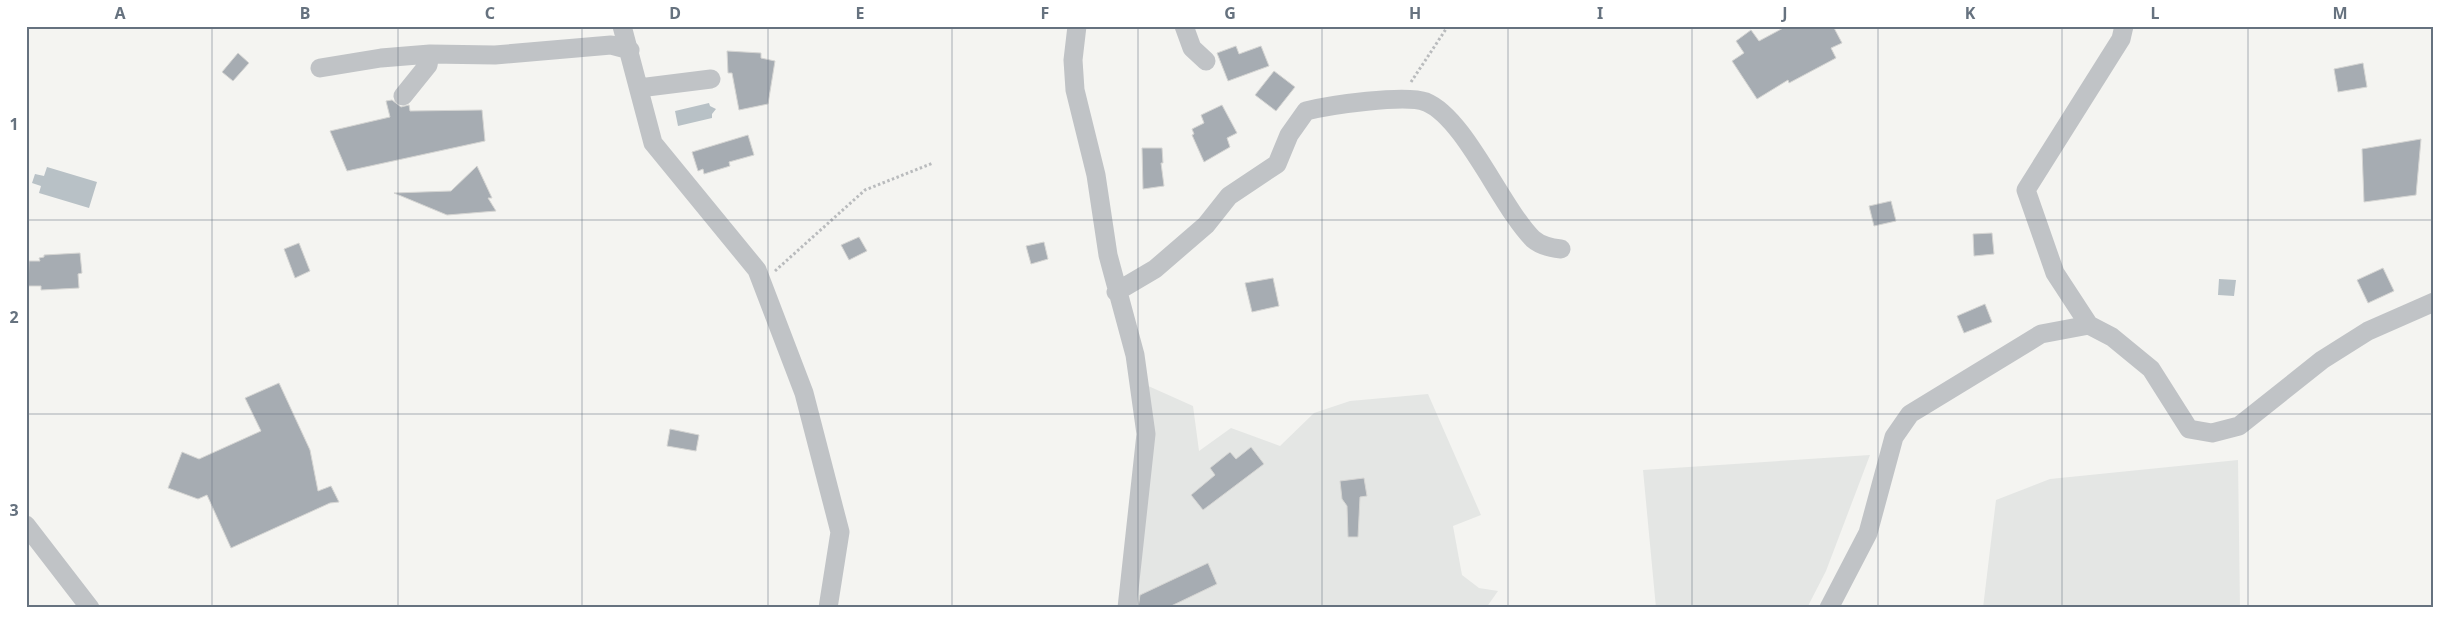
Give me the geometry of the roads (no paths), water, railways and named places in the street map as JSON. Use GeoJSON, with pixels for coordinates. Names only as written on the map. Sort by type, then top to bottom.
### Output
{"type":"FeatureCollection","features":[{"type":"Feature","properties":{"kind":"street"},"geometry":{"type":"LineString","coordinates":[[622,26],[630,50],[653,143],[757,270],[804,393],[840,532],[828,608]]}},
{"type":"Feature","properties":{"kind":"street"},"geometry":{"type":"LineString","coordinates":[[1077,26],[1073,60],[1075,90],[1096,175],[1108,255],[1116,292],[1135,355],[1146,434],[1127,608]]}},
{"type":"Feature","properties":{"kind":"street"},"geometry":{"type":"LineString","coordinates":[[1184,26],[1192,48],[1206,61]]}},
{"type":"Feature","properties":{"kind":"street"},"geometry":{"type":"LineString","coordinates":[[2124,26],[2121,39],[2026,190],[2055,273],[2089,325],[2112,337],[2151,369],[2189,429],[2212,433],[2239,426],[2322,360],[2368,331],[2434,302]]}},
{"type":"Feature","properties":{"kind":"street"},"geometry":{"type":"LineString","coordinates":[[320,68],[381,58],[430,54],[495,55],[597,45],[611,45],[630,50]]}},
{"type":"Feature","properties":{"kind":"street"},"geometry":{"type":"LineString","coordinates":[[403,96],[428,65],[430,54]]}},
{"type":"Feature","properties":{"kind":"street"},"geometry":{"type":"LineString","coordinates":[[639,88],[711,79]]}},
{"type":"Feature","properties":{"kind":"street"},"geometry":{"type":"LineString","coordinates":[[1116,292],[1155,269],[1206,225],[1228,196],[1277,164],[1289,135],[1306,110],[1347,103],[1412,98],[1427,103],[1441,111],[1471,148],[1505,202],[1534,240],[1549,248],[1561,249]]}},
{"type":"Feature","properties":{"kind":"street"},"geometry":{"type":"LineString","coordinates":[[1829,608],[1868,533],[1894,437],[1910,414],[2041,334],[2089,325]]}},
{"type":"Feature","properties":{"kind":"street"},"geometry":{"type":"LineString","coordinates":[[26,525],[90,608]]}}]}
